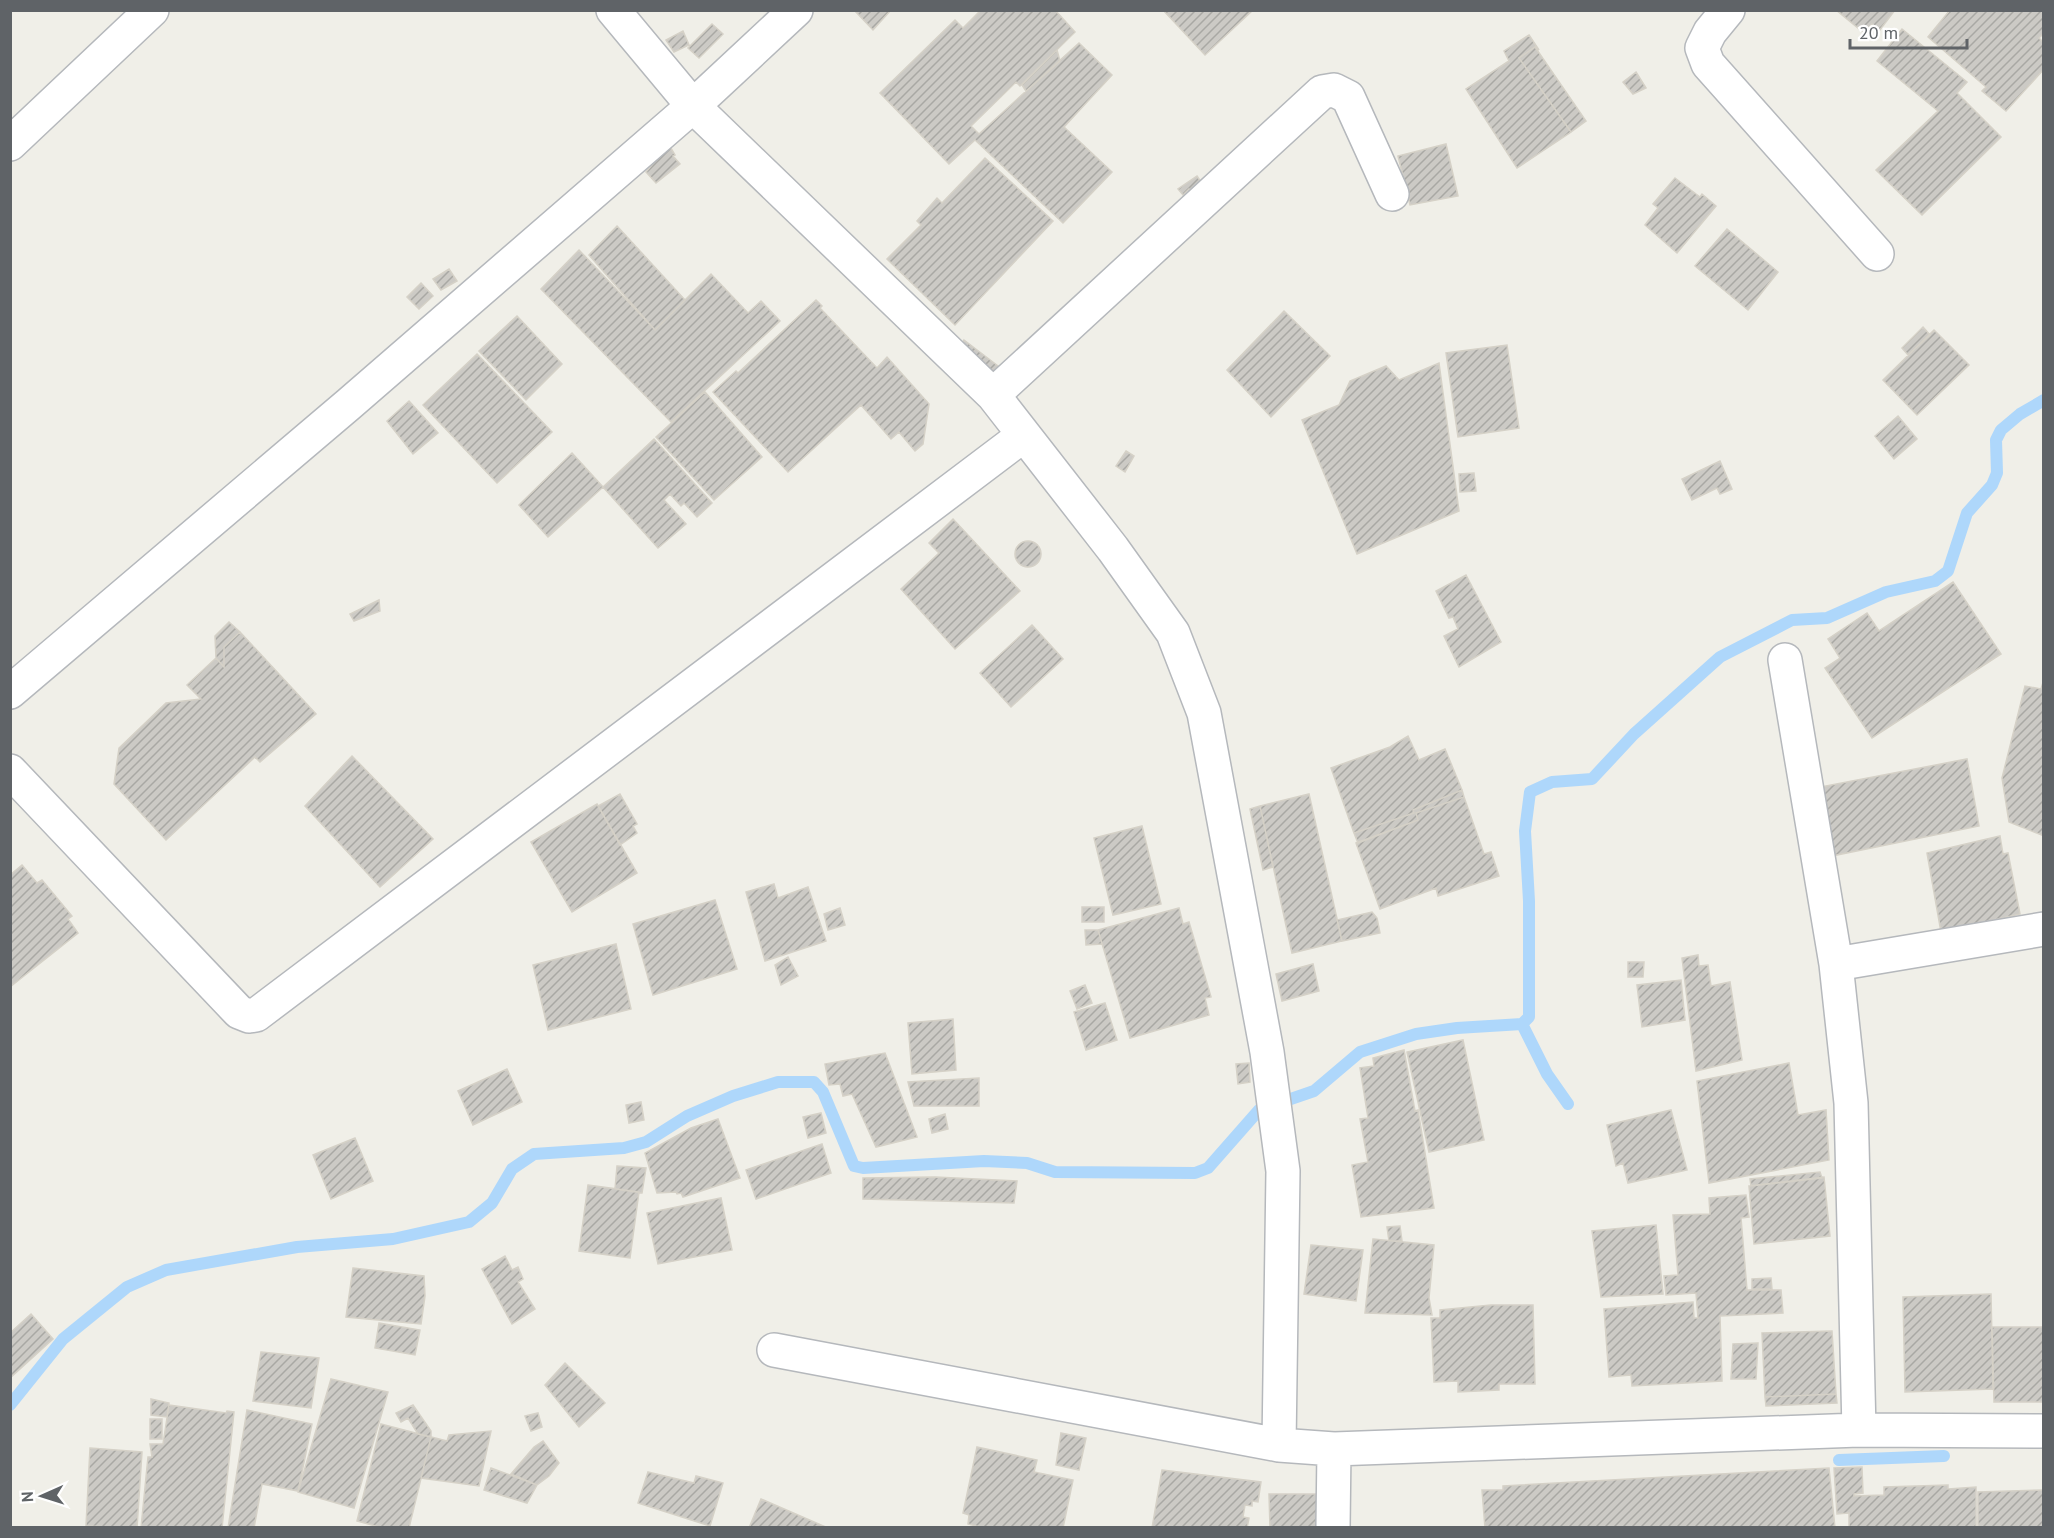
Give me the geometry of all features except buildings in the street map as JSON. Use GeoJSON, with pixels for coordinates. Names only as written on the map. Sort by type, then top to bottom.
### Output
{"type":"FeatureCollection","features":[{"type":"Feature","properties":{"kind":"street"},"geometry":{"type":"LineString","coordinates":[[10,144],[152,10]]}},
{"type":"Feature","properties":{"kind":"street"},"geometry":{"type":"LineString","coordinates":[[613,10],[693,106],[993,395],[1113,549],[1173,633],[1204,713],[1267,1052],[1283,1171],[1279,1445]]}},
{"type":"Feature","properties":{"kind":"street"},"geometry":{"type":"LineString","coordinates":[[10,692],[349,404],[693,106],[796,10]]}},
{"type":"Feature","properties":{"kind":"street"},"geometry":{"type":"LineString","coordinates":[[1728,10],[1710,32],[1702,48],[1708,64],[1877,254]]}},
{"type":"Feature","properties":{"kind":"street"},"geometry":{"type":"LineString","coordinates":[[993,395],[1322,92],[1334,90],[1348,97],[1392,194]]}},
{"type":"Feature","properties":{"kind":"street"},"geometry":{"type":"LineString","coordinates":[[10,771],[239,1012],[249,1016],[256,1015],[1024,435]]}},
{"type":"Feature","properties":{"kind":"street"},"geometry":{"type":"LineString","coordinates":[[1785,660],[1836,964],[1851,1103],[1859,1430]]}},
{"type":"Feature","properties":{"kind":"street"},"geometry":{"type":"LineString","coordinates":[[1836,964],[2043,929]]}},
{"type":"Feature","properties":{"kind":"street"},"geometry":{"type":"LineString","coordinates":[[774,1350],[1279,1445],[1334,1449],[1859,1430],[2043,1431]]}},
{"type":"Feature","properties":{"kind":"street"},"geometry":{"type":"LineString","coordinates":[[1333,1527],[1334,1449]]}},
{"type":"Feature","properties":{"kind":"waterway"},"geometry":{"type":"LineString","coordinates":[[10,1405],[63,1339],[127,1287],[166,1270],[297,1247],[393,1239],[469,1222],[492,1203],[512,1169],[534,1154],[624,1148],[646,1142],[687,1116],[733,1096],[778,1082],[814,1082],[823,1092],[854,1166],[863,1168],[984,1161],[1027,1163],[1055,1172],[1195,1173],[1208,1168],[1259,1110],[1314,1091],[1360,1052],[1416,1034],[1457,1028],[1522,1024],[1529,1017],[1529,901],[1525,831],[1530,792],[1552,782],[1592,779],[1634,734],[1720,657],[1792,620],[1827,618],[1886,592],[1935,581],[1948,571],[1967,513],[1992,485],[1997,473],[1996,440],[2001,430],[2020,414],[2044,400]]}},
{"type":"Feature","properties":{"kind":"waterway"},"geometry":{"type":"LineString","coordinates":[[1522,1024],[1547,1074],[1568,1104]]}},
{"type":"Feature","properties":{"kind":"waterway"},"geometry":{"type":"LineString","coordinates":[[1839,1460],[1944,1456]]}}]}
